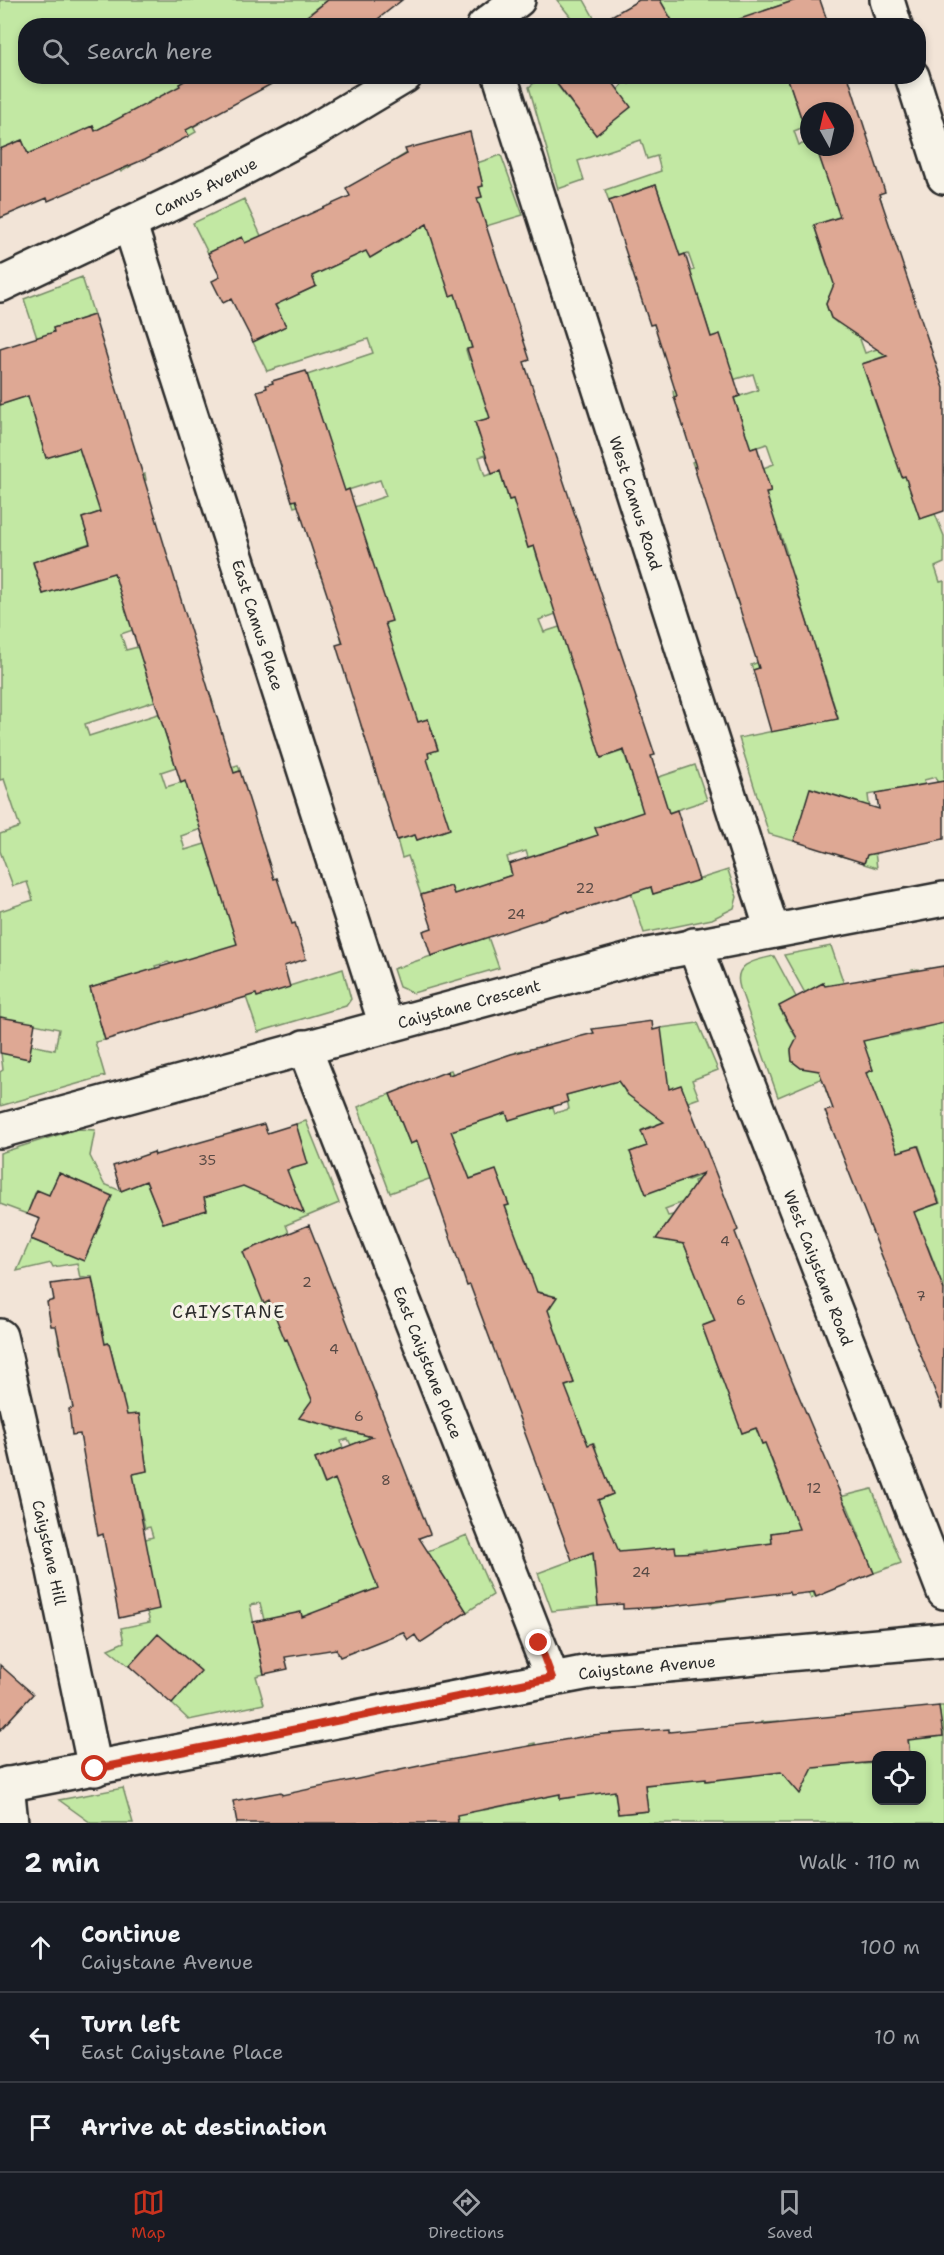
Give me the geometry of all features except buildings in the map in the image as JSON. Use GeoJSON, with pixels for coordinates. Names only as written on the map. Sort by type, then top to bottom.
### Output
{"type":"FeatureCollection","features":[{"type":"Feature","properties":{"kind":"street"},"geometry":{"type":"LineString","coordinates":[[494,18],[518,0]]}},
{"type":"Feature","properties":{"kind":"street"},"geometry":{"type":"LineString","coordinates":[[887,0],[893,18]]}},
{"type":"Feature","properties":{"kind":"street","name":"Camus Avenue"},"geometry":{"type":"LineString","coordinates":[[0,285],[130,225],[269,155],[391,84]]}},
{"type":"Feature","properties":{"kind":"street","name":"West Camus Road"},"geometry":{"type":"LineString","coordinates":[[503,84],[772,930]]}},
{"type":"Feature","properties":{"kind":"street"},"geometry":{"type":"LineString","coordinates":[[915,84],[944,177]]}},
{"type":"Feature","properties":{"kind":"street","name":"East Camus Place"},"geometry":{"type":"LineString","coordinates":[[130,225],[386,1025]]}},
{"type":"Feature","properties":{"kind":"street","name":"Caiystane Crescent"},"geometry":{"type":"LineString","coordinates":[[0,1131],[648,955],[944,899]]}},
{"type":"Feature","properties":{"kind":"street","name":"West Caiystane Road"},"geometry":{"type":"LineString","coordinates":[[693,945],[944,1592]]}},
{"type":"Feature","properties":{"kind":"street","name":"East Caiystane Place"},"geometry":{"type":"LineString","coordinates":[[304,1047],[552,1678]]}},
{"type":"Feature","properties":{"kind":"street","name":"Caiystane Hill"},"geometry":{"type":"LineString","coordinates":[[0,1336],[7,1399],[95,1769]]}},
{"type":"Feature","properties":{"kind":"street","name":"Caiystane Avenue"},"geometry":{"type":"LineString","coordinates":[[3,1785],[95,1769],[552,1678],[662,1664],[944,1640]]}},
{"type":"Feature","properties":{"kind":"street"},"geometry":{"type":"LineString","coordinates":[[3,1785],[11,1823]]}},
{"type":"Feature","properties":{"kind":"green space"},"geometry":{"type":"Polygon","coordinates":[[[0,0],[328,0],[304,18],[18,18],[18,84],[179,84],[200,123],[193,127],[196,132],[189,136],[117,138],[131,166],[121,172],[111,151],[105,153],[93,126],[37,175],[22,140],[0,149],[0,0]]]}},
{"type":"Feature","properties":{"kind":"green space"},"geometry":{"type":"Polygon","coordinates":[[[557,0],[584,0],[594,18],[571,18],[557,0]]]}},
{"type":"Feature","properties":{"kind":"green space"},"geometry":{"type":"Polygon","coordinates":[[[660,0],[796,0],[764,11],[766,18],[671,18],[660,0]]]}},
{"type":"Feature","properties":{"kind":"green space"},"geometry":{"type":"Polygon","coordinates":[[[533,84],[556,84],[596,135],[621,84],[790,84],[800,115],[800,129],[794,131],[800,145],[800,156],[825,156],[857,202],[879,194],[882,203],[814,225],[828,268],[896,245],[898,248],[870,258],[904,270],[829,296],[826,304],[831,318],[837,323],[852,317],[865,353],[925,333],[928,341],[862,364],[880,417],[912,406],[921,471],[913,498],[920,518],[935,514],[944,536],[944,563],[935,567],[940,582],[944,581],[944,813],[936,777],[924,780],[925,784],[868,795],[877,868],[864,864],[872,838],[856,834],[849,858],[841,856],[857,802],[811,788],[794,841],[769,834],[739,738],[838,718],[825,676],[812,679],[805,655],[753,670],[751,665],[778,655],[810,631],[796,587],[739,606],[736,599],[763,590],[776,558],[787,554],[780,533],[769,537],[731,504],[771,492],[763,468],[774,464],[767,444],[694,467],[692,462],[736,447],[744,429],[734,398],[758,390],[753,374],[674,397],[673,391],[700,383],[711,337],[703,312],[655,327],[654,324],[685,273],[694,270],[688,253],[679,256],[677,249],[630,266],[628,261],[652,253],[671,229],[656,185],[609,201],[605,190],[661,171],[657,156],[647,159],[641,140],[578,161],[584,180],[558,189],[529,87],[533,84]]]}},
{"type":"Feature","properties":{"kind":"green space"},"geometry":{"type":"Polygon","coordinates":[[[407,153],[466,201],[482,197],[479,187],[483,186],[477,163],[501,155],[523,215],[486,226],[478,287],[508,295],[510,299],[462,315],[472,348],[466,350],[469,360],[497,351],[490,418],[475,422],[479,435],[542,415],[548,435],[479,457],[485,476],[500,471],[509,500],[537,492],[521,524],[528,548],[534,546],[538,560],[556,555],[556,614],[539,620],[544,632],[575,622],[601,758],[623,751],[628,764],[651,756],[652,759],[629,766],[635,785],[695,765],[707,800],[631,825],[653,894],[728,870],[737,897],[734,908],[712,919],[644,933],[609,823],[595,827],[598,835],[535,879],[526,851],[507,857],[512,875],[485,884],[488,937],[499,968],[413,993],[399,987],[393,969],[484,938],[459,908],[451,886],[421,895],[408,856],[402,858],[397,840],[415,835],[417,840],[449,829],[433,780],[382,796],[381,793],[424,778],[419,762],[429,758],[428,753],[438,749],[428,719],[418,722],[414,714],[363,732],[361,725],[366,636],[342,643],[341,637],[391,621],[341,571],[321,577],[319,572],[370,556],[354,507],[386,496],[380,480],[294,507],[292,501],[342,485],[319,427],[272,441],[270,434],[321,418],[307,375],[373,353],[368,339],[267,371],[253,342],[286,326],[242,237],[208,253],[193,223],[244,199],[290,298],[316,286],[310,271],[351,225],[370,258],[382,251],[373,237],[417,212],[389,164],[407,153]]]}},
{"type":"Feature","properties":{"kind":"green space"},"geometry":{"type":"Polygon","coordinates":[[[82,277],[94,315],[53,328],[66,371],[100,422],[41,441],[46,457],[79,447],[93,491],[145,474],[146,480],[120,489],[124,504],[82,518],[90,543],[33,563],[43,594],[166,555],[133,630],[121,634],[126,650],[138,647],[155,701],[85,724],[89,736],[211,697],[213,703],[161,719],[176,767],[161,772],[166,787],[238,765],[240,771],[187,788],[201,829],[181,836],[185,850],[258,828],[260,835],[208,850],[258,996],[343,969],[351,999],[346,1006],[258,1032],[246,997],[235,1000],[168,962],[155,966],[171,1020],[153,1025],[138,974],[90,988],[105,1040],[95,1042],[105,1076],[0,1106],[0,1072],[3,1070],[1,1053],[29,1058],[31,1045],[55,1050],[59,1029],[0,1017],[0,911],[33,900],[27,882],[13,886],[0,851],[0,834],[20,827],[4,779],[0,780],[0,405],[44,390],[37,338],[24,299],[82,277]]]}},
{"type":"Feature","properties":{"kind":"green space"},"geometry":{"type":"Polygon","coordinates":[[[831,946],[853,1010],[888,1023],[891,1036],[923,1029],[912,970],[918,969],[944,1023],[944,1290],[941,1284],[917,1272],[935,1265],[917,1219],[874,1234],[872,1227],[940,1203],[933,1185],[913,1192],[904,1168],[924,1161],[919,1146],[851,1170],[894,1145],[871,1085],[830,1100],[826,1091],[873,1070],[869,1058],[778,1097],[740,988],[738,980],[742,968],[753,961],[774,956],[796,997],[779,1007],[798,1041],[791,1050],[792,1061],[801,1068],[812,1067],[823,983],[805,993],[784,955],[831,946]]]}},
{"type":"Feature","properties":{"kind":"green space"},"geometry":{"type":"Polygon","coordinates":[[[698,1023],[718,1070],[692,1080],[699,1098],[688,1102],[691,1112],[642,1130],[647,1146],[630,1152],[683,1168],[688,1180],[713,1171],[714,1173],[694,1181],[699,1196],[665,1209],[668,1216],[673,1215],[674,1220],[668,1222],[663,1229],[668,1241],[683,1240],[690,1259],[738,1241],[743,1252],[695,1271],[715,1321],[702,1326],[719,1371],[731,1367],[742,1433],[756,1428],[762,1444],[802,1429],[797,1446],[770,1457],[788,1502],[816,1491],[820,1502],[872,1489],[901,1563],[874,1573],[864,1549],[850,1554],[846,1543],[860,1537],[847,1505],[833,1511],[796,1547],[815,1597],[811,1599],[782,1532],[771,1533],[772,1543],[722,1565],[735,1599],[711,1603],[706,1550],[690,1552],[692,1569],[657,1549],[663,1607],[651,1609],[650,1571],[593,1555],[598,1606],[552,1611],[538,1573],[592,1553],[587,1539],[607,1523],[598,1500],[613,1494],[603,1468],[588,1474],[560,1463],[596,1449],[594,1443],[588,1445],[545,1394],[574,1383],[547,1311],[551,1306],[547,1294],[540,1292],[531,1296],[516,1268],[527,1264],[522,1250],[494,1210],[509,1205],[497,1174],[483,1179],[481,1175],[456,1184],[451,1171],[390,1193],[358,1107],[390,1094],[410,1144],[450,1128],[448,1071],[451,1070],[456,1082],[506,1113],[509,1120],[524,1078],[516,1052],[522,1050],[532,1076],[550,1099],[555,1113],[569,1109],[566,1095],[598,1086],[587,1042],[624,1077],[625,1092],[634,1099],[661,1028],[698,1023]]]}},
{"type":"Feature","properties":{"kind":"green space"},"geometry":{"type":"Polygon","coordinates":[[[306,1121],[339,1203],[286,1225],[292,1241],[264,1303],[309,1286],[297,1335],[321,1399],[309,1404],[305,1410],[310,1421],[317,1423],[329,1418],[334,1430],[361,1420],[369,1439],[351,1445],[348,1439],[341,1441],[343,1448],[315,1459],[324,1483],[352,1473],[352,1522],[364,1552],[381,1547],[416,1556],[467,1535],[493,1595],[467,1612],[438,1567],[380,1606],[373,1590],[303,1621],[301,1613],[264,1620],[260,1603],[250,1605],[264,1674],[256,1676],[264,1704],[189,1720],[172,1704],[200,1670],[169,1643],[156,1659],[144,1649],[129,1666],[108,1649],[124,1642],[121,1628],[150,1622],[127,1544],[153,1537],[150,1527],[145,1528],[136,1490],[91,1500],[89,1484],[147,1471],[139,1414],[119,1416],[117,1399],[123,1397],[109,1343],[61,1353],[58,1339],[101,1328],[92,1276],[80,1278],[77,1263],[53,1267],[51,1263],[17,1271],[31,1239],[56,1249],[91,1212],[100,1191],[59,1173],[49,1195],[36,1191],[27,1214],[0,1204],[0,1153],[77,1129],[95,1130],[90,1156],[104,1184],[121,1191],[146,1181],[163,1223],[207,1210],[203,1194],[307,1164],[296,1124],[306,1121]]]}},
{"type":"Feature","properties":{"kind":"green space"},"geometry":{"type":"Polygon","coordinates":[[[939,1706],[944,1706],[944,1823],[453,1823],[458,1822],[447,1768],[480,1791],[484,1810],[531,1800],[530,1744],[535,1743],[539,1768],[555,1766],[560,1799],[575,1797],[607,1738],[618,1814],[647,1811],[645,1785],[680,1781],[703,1754],[706,1781],[752,1776],[761,1722],[779,1721],[784,1770],[806,1768],[843,1740],[841,1715],[858,1714],[864,1764],[872,1763],[872,1805],[926,1805],[926,1751],[910,1751],[905,1710],[926,1738],[942,1736],[939,1706]]]}},
{"type":"Feature","properties":{"kind":"green space"},"geometry":{"type":"Polygon","coordinates":[[[123,1788],[133,1823],[91,1823],[59,1800],[123,1788]]]}},
{"type":"Feature","properties":{"kind":"district","name":"CAIYSTANE"},"geometry":{"type":"Point","coordinates":[229,1312]}},
{"type":"Feature","properties":{"kind":"route"},"geometry":{"type":"LineString","coordinates":[[95,1769],[552,1678],[539,1643]]}}]}
